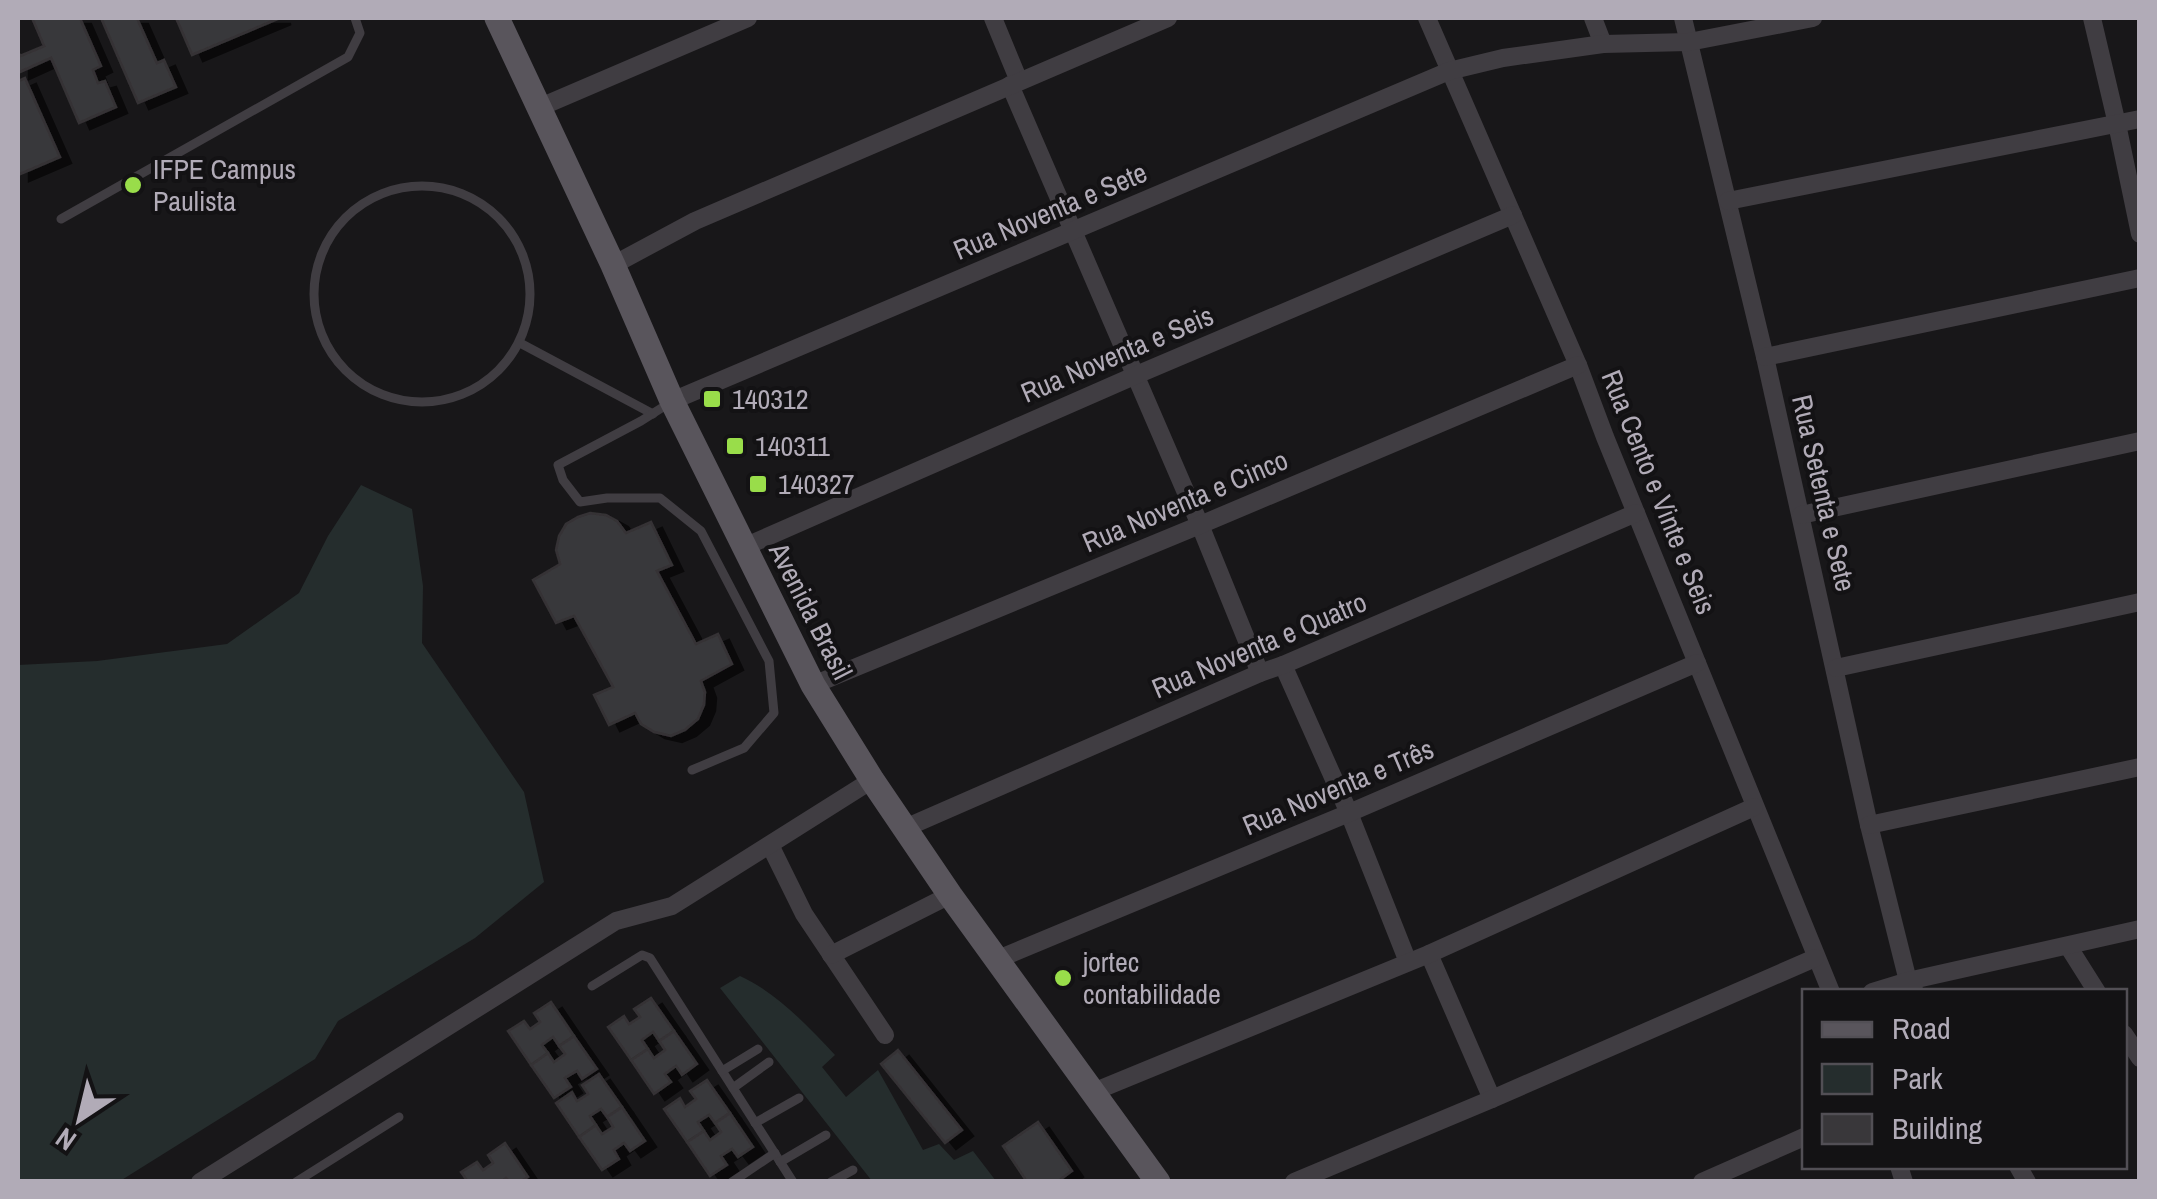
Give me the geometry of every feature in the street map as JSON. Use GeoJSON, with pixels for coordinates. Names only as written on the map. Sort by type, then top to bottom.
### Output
{"type":"FeatureCollection","features":[{"type":"Feature","properties":{"kind":"main road","name":"Avenida Brasil"},"geometry":{"type":"LineString","coordinates":[[497,18],[613,265],[662,408],[744,546],[813,685],[950,894],[1158,1182]]}},
{"type":"Feature","properties":{"kind":"street"},"geometry":{"type":"LineString","coordinates":[[538,108],[748,18]]}},
{"type":"Feature","properties":{"kind":"street"},"geometry":{"type":"LineString","coordinates":[[993,18],[1073,231],[1260,673]]}},
{"type":"Feature","properties":{"kind":"street"},"geometry":{"type":"LineString","coordinates":[[613,265],[694,221],[1168,18]]}},
{"type":"Feature","properties":{"kind":"street","name":"Rua Cento e Vinte e Seis"},"geometry":{"type":"LineString","coordinates":[[1427,18],[1578,365],[1829,989]]}},
{"type":"Feature","properties":{"kind":"street"},"geometry":{"type":"LineString","coordinates":[[1592,18],[1603,44]]}},
{"type":"Feature","properties":{"kind":"street","name":"Rua Setenta e Sete"},"geometry":{"type":"LineString","coordinates":[[1683,18],[1765,357],[1870,825],[1912,986]]}},
{"type":"Feature","properties":{"kind":"street","name":"Rua Noventa e Sete"},"geometry":{"type":"LineString","coordinates":[[662,408],[1450,71],[1503,58],[1603,44],[1689,42],[1813,18]]}},
{"type":"Feature","properties":{"kind":"street"},"geometry":{"type":"LineString","coordinates":[[2092,18],[2140,234]]}},
{"type":"Feature","properties":{"kind":"street"},"geometry":{"type":"LineString","coordinates":[[1728,200],[2140,119]]}},
{"type":"Feature","properties":{"kind":"street","name":"Rua Noventa e Seis"},"geometry":{"type":"LineString","coordinates":[[744,546],[1513,215]]}},
{"type":"Feature","properties":{"kind":"street"},"geometry":{"type":"LineString","coordinates":[[1765,357],[2140,278]]}},
{"type":"Feature","properties":{"kind":"street","name":"Rua Noventa e Cinco"},"geometry":{"type":"LineString","coordinates":[[813,685],[1578,365]]}},
{"type":"Feature","properties":{"kind":"street"},"geometry":{"type":"LineString","coordinates":[[1801,515],[2140,441]]}},
{"type":"Feature","properties":{"kind":"street","name":"Rua Noventa e Quatro"},"geometry":{"type":"LineString","coordinates":[[905,828],[1636,513]]}},
{"type":"Feature","properties":{"kind":"street"},"geometry":{"type":"LineString","coordinates":[[1836,668],[2140,602]]}},
{"type":"Feature","properties":{"kind":"street","name":"Rua Noventa e Três"},"geometry":{"type":"LineString","coordinates":[[998,959],[1697,663]]}},
{"type":"Feature","properties":{"kind":"street"},"geometry":{"type":"LineString","coordinates":[[1283,665],[1350,813],[1408,962]]}},
{"type":"Feature","properties":{"kind":"street"},"geometry":{"type":"LineString","coordinates":[[1870,825],[2140,767]]}},
{"type":"Feature","properties":{"kind":"street"},"geometry":{"type":"LineString","coordinates":[[200,1182],[616,921],[672,906],[872,780]]}},
{"type":"Feature","properties":{"kind":"street"},"geometry":{"type":"LineString","coordinates":[[1093,1092],[1429,954],[1754,807]]}},
{"type":"Feature","properties":{"kind":"street"},"geometry":{"type":"LineString","coordinates":[[770,845],[804,914],[885,1035]]}},
{"type":"Feature","properties":{"kind":"street"},"geometry":{"type":"LineString","coordinates":[[831,955],[950,894]]}},
{"type":"Feature","properties":{"kind":"street"},"geometry":{"type":"LineString","coordinates":[[1912,986],[2140,929]]}},
{"type":"Feature","properties":{"kind":"street"},"geometry":{"type":"LineString","coordinates":[[2068,946],[2095,989]]}},
{"type":"Feature","properties":{"kind":"street"},"geometry":{"type":"LineString","coordinates":[[1429,954],[1492,1099]]}},
{"type":"Feature","properties":{"kind":"street"},"geometry":{"type":"LineString","coordinates":[[1294,1182],[1815,958]]}},
{"type":"Feature","properties":{"kind":"street"},"geometry":{"type":"LineString","coordinates":[[1702,1182],[1802,1139]]}},
{"type":"Feature","properties":{"kind":"lane"},"geometry":{"type":"LineString","coordinates":[[60,219],[348,57],[360,33],[355,18]]}},
{"type":"Feature","properties":{"kind":"lane"},"geometry":{"type":"LineString","coordinates":[[430,186],[464,194],[494,213],[517,241],[529,274],[530,310],[520,344],[498,373],[468,394],[432,403],[396,400],[362,386],[336,361],[318,329],[312,293],[319,257],[336,226],[362,202],[395,188],[430,186]]}},
{"type":"Feature","properties":{"kind":"lane"},"geometry":{"type":"LineString","coordinates":[[520,344],[662,408]]}},
{"type":"Feature","properties":{"kind":"lane"},"geometry":{"type":"LineString","coordinates":[[662,408],[558,465],[563,480],[580,502],[660,498],[702,531],[769,661],[774,713],[744,748],[692,770]]}},
{"type":"Feature","properties":{"kind":"lane"},"geometry":{"type":"LineString","coordinates":[[592,986],[642,956],[650,958],[793,1182]]}},
{"type":"Feature","properties":{"kind":"lane"},"geometry":{"type":"LineString","coordinates":[[722,1071],[758,1048]]}},
{"type":"Feature","properties":{"kind":"lane"},"geometry":{"type":"LineString","coordinates":[[733,1088],[769,1062]]}},
{"type":"Feature","properties":{"kind":"lane"},"geometry":{"type":"LineString","coordinates":[[755,1123],[799,1098]]}},
{"type":"Feature","properties":{"kind":"lane"},"geometry":{"type":"LineString","coordinates":[[296,1182],[399,1117]]}},
{"type":"Feature","properties":{"kind":"lane"},"geometry":{"type":"LineString","coordinates":[[732,1182],[826,1135]]}},
{"type":"Feature","properties":{"kind":"lane"},"geometry":{"type":"LineString","coordinates":[[831,1182],[853,1170]]}},
{"type":"Feature","properties":{"kind":"green space"},"geometry":{"type":"Polygon","coordinates":[[[361,485],[412,509],[423,586],[422,643],[524,792],[544,882],[475,938],[338,1021],[315,1059],[120,1181],[18,1181],[18,665],[97,661],[227,644],[299,593],[328,536],[361,485]]]}},
{"type":"Feature","properties":{"kind":"green space"},"geometry":{"type":"Polygon","coordinates":[[[740,976],[779,1000],[835,1055],[822,1067],[846,1097],[878,1070],[923,1150],[939,1144],[954,1160],[973,1151],[996,1181],[872,1181],[720,988],[740,976]]]}},
{"type":"Feature","properties":{"kind":"building"},"geometry":{"type":"Polygon","coordinates":[[[32,18],[80,18],[101,66],[93,70],[98,83],[105,81],[116,107],[79,123],[51,58],[18,73],[18,51],[20,56],[44,46],[32,18]]]}},
{"type":"Feature","properties":{"kind":"building"},"geometry":{"type":"Polygon","coordinates":[[[101,18],[137,18],[157,63],[164,60],[176,87],[138,103],[101,18]]]}},
{"type":"Feature","properties":{"kind":"building"},"geometry":{"type":"Polygon","coordinates":[[[176,18],[280,18],[192,55],[176,18]]]}},
{"type":"Feature","properties":{"kind":"building"},"geometry":{"type":"Polygon","coordinates":[[[25,78],[60,157],[18,175],[18,81],[25,78]]]}},
{"type":"Feature","properties":{"kind":"building"},"geometry":{"type":"Polygon","coordinates":[[[590,513],[617,521],[626,533],[651,522],[672,565],[657,571],[696,644],[718,634],[732,664],[701,681],[704,705],[698,719],[671,736],[641,724],[635,713],[609,725],[594,695],[613,687],[574,616],[556,623],[533,580],[560,564],[556,550],[566,524],[590,513]]]}},
{"type":"Feature","properties":{"kind":"building"},"geometry":{"type":"Polygon","coordinates":[[[651,998],[674,1031],[659,1041],[653,1032],[642,1040],[648,1049],[631,1060],[608,1027],[624,1016],[629,1024],[640,1017],[634,1009],[651,998]]]}},
{"type":"Feature","properties":{"kind":"building"},"geometry":{"type":"Polygon","coordinates":[[[551,1002],[574,1036],[559,1046],[553,1037],[542,1045],[548,1053],[531,1065],[508,1031],[524,1021],[530,1029],[540,1022],[534,1013],[551,1002]]]}},
{"type":"Feature","properties":{"kind":"building"},"geometry":{"type":"Polygon","coordinates":[[[674,1031],[697,1064],[682,1075],[676,1066],[665,1074],[671,1082],[654,1094],[631,1060],[648,1049],[654,1058],[665,1050],[659,1041],[674,1031]]]}},
{"type":"Feature","properties":{"kind":"building"},"geometry":{"type":"Polygon","coordinates":[[[574,1036],[597,1069],[582,1079],[577,1071],[565,1078],[571,1087],[554,1098],[531,1065],[548,1053],[554,1062],[565,1054],[559,1046],[574,1036]]]}},
{"type":"Feature","properties":{"kind":"building"},"geometry":{"type":"Polygon","coordinates":[[[898,1050],[962,1130],[945,1143],[881,1064],[898,1050]]]}},
{"type":"Feature","properties":{"kind":"building"},"geometry":{"type":"Polygon","coordinates":[[[599,1074],[622,1107],[607,1117],[601,1109],[590,1116],[596,1125],[579,1137],[556,1103],[572,1092],[577,1101],[588,1094],[582,1085],[599,1074]]]}},
{"type":"Feature","properties":{"kind":"building"},"geometry":{"type":"Polygon","coordinates":[[[707,1080],[730,1113],[715,1123],[709,1115],[698,1122],[704,1131],[687,1142],[664,1109],[680,1098],[685,1107],[696,1099],[690,1091],[707,1080]]]}},
{"type":"Feature","properties":{"kind":"building"},"geometry":{"type":"Polygon","coordinates":[[[622,1107],[645,1141],[630,1151],[624,1143],[614,1150],[619,1159],[602,1170],[579,1137],[596,1125],[602,1134],[613,1127],[607,1117],[622,1107]]]}},
{"type":"Feature","properties":{"kind":"building"},"geometry":{"type":"Polygon","coordinates":[[[730,1113],[753,1147],[738,1157],[732,1149],[721,1156],[727,1165],[710,1176],[687,1142],[704,1131],[710,1140],[721,1132],[715,1123],[730,1113]]]}},
{"type":"Feature","properties":{"kind":"building"},"geometry":{"type":"Polygon","coordinates":[[[1038,1122],[1072,1171],[1057,1182],[1027,1182],[1003,1146],[1038,1122]]]}},
{"type":"Feature","properties":{"kind":"building"},"geometry":{"type":"Polygon","coordinates":[[[505,1143],[528,1177],[520,1182],[509,1182],[506,1178],[501,1182],[468,1182],[461,1172],[477,1162],[483,1170],[493,1163],[488,1155],[505,1143]]]}},
{"type":"Feature","properties":{"kind":"place","name":"IFPE Campus Paulista"},"geometry":{"type":"Point","coordinates":[133,185]}},
{"type":"Feature","properties":{"kind":"place","name":"140312"},"geometry":{"type":"Point","coordinates":[712,399]}},
{"type":"Feature","properties":{"kind":"place","name":"140311"},"geometry":{"type":"Point","coordinates":[735,446]}},
{"type":"Feature","properties":{"kind":"place","name":"140327"},"geometry":{"type":"Point","coordinates":[758,484]}},
{"type":"Feature","properties":{"kind":"place","name":"jortec contabilidade"},"geometry":{"type":"Point","coordinates":[1063,978]}}]}
